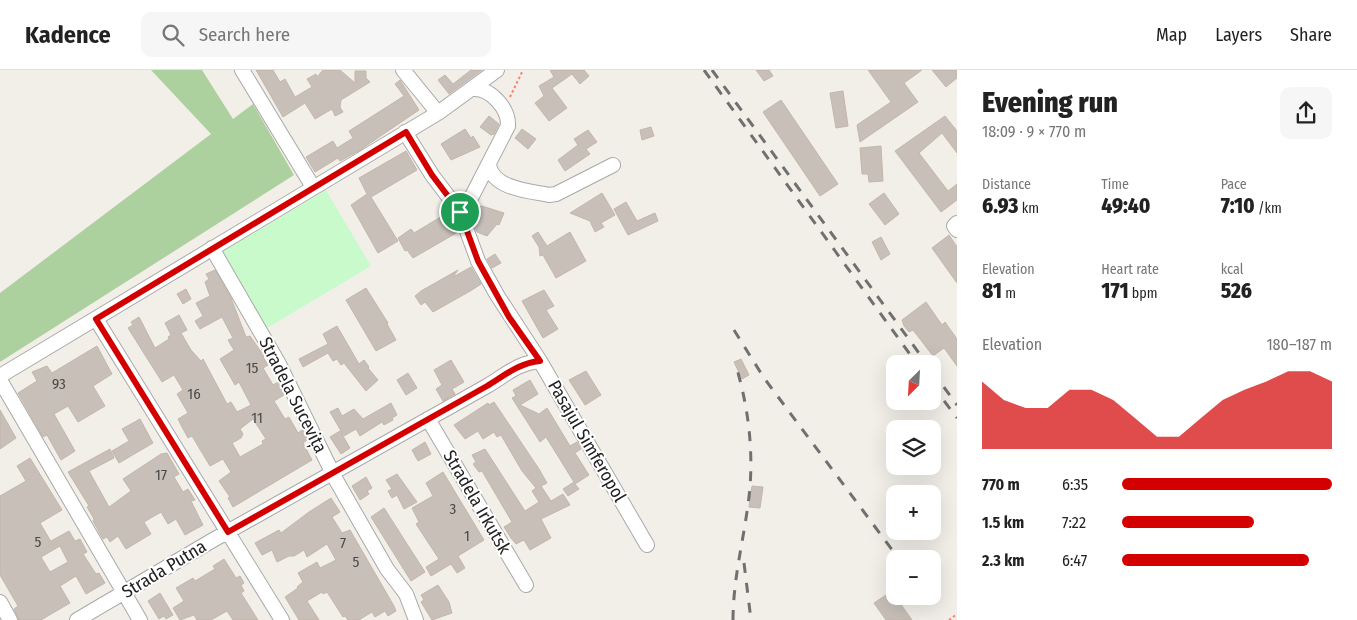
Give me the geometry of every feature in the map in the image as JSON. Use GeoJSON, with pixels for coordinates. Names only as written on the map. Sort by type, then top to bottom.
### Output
{"type":"FeatureCollection","features":[{"type":"Feature","properties":{"kind":"street"},"geometry":{"type":"LineString","coordinates":[[242,70],[313,187]]}},
{"type":"Feature","properties":{"kind":"street"},"geometry":{"type":"LineString","coordinates":[[404,70],[438,113]]}},
{"type":"Feature","properties":{"kind":"street"},"geometry":{"type":"LineString","coordinates":[[0,376],[438,113],[497,70]]}},
{"type":"Feature","properties":{"kind":"street"},"geometry":{"type":"LineString","coordinates":[[460,212],[472,196],[482,173],[489,164],[508,126],[506,112],[488,94],[479,88],[473,89]]}},
{"type":"Feature","properties":{"kind":"street","name":"Pasajul Simferopol"},"geometry":{"type":"LineString","coordinates":[[406,132],[436,182],[460,212],[478,261],[509,317],[540,361],[647,545]]}},
{"type":"Feature","properties":{"kind":"street"},"geometry":{"type":"LineString","coordinates":[[489,164],[492,174],[502,183],[549,195],[556,194],[613,166]]}},
{"type":"Feature","properties":{"kind":"street"},"geometry":{"type":"LineString","coordinates":[[957,223],[954,226],[957,230]]}},
{"type":"Feature","properties":{"kind":"street","name":"Stradela Sucevița"},"geometry":{"type":"LineString","coordinates":[[212,248],[279,364],[333,473],[387,569],[406,594],[416,620]]}},
{"type":"Feature","properties":{"kind":"street"},"geometry":{"type":"LineString","coordinates":[[96,319],[282,620]]}},
{"type":"Feature","properties":{"kind":"street","name":"Strada Putna"},"geometry":{"type":"LineString","coordinates":[[77,620],[524,363],[540,361]]}},
{"type":"Feature","properties":{"kind":"street"},"geometry":{"type":"LineString","coordinates":[[0,380],[140,620]]}},
{"type":"Feature","properties":{"kind":"street","name":"Stradela Irkutsk"},"geometry":{"type":"LineString","coordinates":[[428,419],[526,585]]}},
{"type":"Feature","properties":{"kind":"street"},"geometry":{"type":"LineString","coordinates":[[0,602],[10,620]]}},
{"type":"Feature","properties":{"kind":"path"},"geometry":{"type":"LineString","coordinates":[[506,112],[516,82],[523,70]]}},
{"type":"Feature","properties":{"kind":"path"},"geometry":{"type":"LineString","coordinates":[[949,620],[957,614]]}},
{"type":"Feature","properties":{"kind":"green space"},"geometry":{"type":"Polygon","coordinates":[[[151,70],[202,70],[233,119],[253,104],[294,175],[0,362],[0,293],[211,134],[151,70]]]}},
{"type":"Feature","properties":{"kind":"green space"},"geometry":{"type":"Polygon","coordinates":[[[326,190],[371,266],[267,328],[222,252],[326,190]]]}},
{"type":"Feature","properties":{"kind":"building"},"geometry":{"type":"Polygon","coordinates":[[[256,70],[273,70],[280,82],[285,79],[295,97],[312,87],[307,79],[316,74],[317,77],[323,70],[340,70],[355,83],[355,71],[366,71],[366,78],[370,82],[341,100],[340,107],[343,112],[335,116],[332,109],[315,119],[305,103],[283,117],[256,70]]]}},
{"type":"Feature","properties":{"kind":"building"},"geometry":{"type":"Polygon","coordinates":[[[471,70],[482,70],[449,94],[438,80],[445,75],[453,84],[471,70]]]}},
{"type":"Feature","properties":{"kind":"building"},"geometry":{"type":"Polygon","coordinates":[[[550,70],[584,70],[589,76],[580,84],[572,74],[552,88],[567,108],[549,121],[535,103],[544,96],[539,86],[554,77],[550,70]]]}},
{"type":"Feature","properties":{"kind":"building"},"geometry":{"type":"Polygon","coordinates":[[[756,70],[769,70],[773,76],[764,81],[756,70]]]}},
{"type":"Feature","properties":{"kind":"building"},"geometry":{"type":"Polygon","coordinates":[[[868,70],[922,70],[904,83],[918,102],[860,142],[857,125],[891,102],[868,70]]]}},
{"type":"Feature","properties":{"kind":"building"},"geometry":{"type":"Polygon","coordinates":[[[932,70],[957,70],[957,78],[946,87],[932,70]]]}},
{"type":"Feature","properties":{"kind":"building"},"geometry":{"type":"Polygon","coordinates":[[[400,80],[419,110],[360,150],[340,161],[338,158],[315,172],[306,157],[333,141],[337,148],[353,138],[349,131],[404,96],[395,84],[400,80]]]}},
{"type":"Feature","properties":{"kind":"building"},"geometry":{"type":"Polygon","coordinates":[[[843,91],[848,126],[836,128],[830,93],[843,91]]]}},
{"type":"Feature","properties":{"kind":"building"},"geometry":{"type":"Polygon","coordinates":[[[781,100],[838,184],[820,196],[763,112],[781,100]]]}},
{"type":"Feature","properties":{"kind":"building"},"geometry":{"type":"Polygon","coordinates":[[[489,116],[499,124],[494,134],[491,135],[480,127],[489,116]]]}},
{"type":"Feature","properties":{"kind":"building"},"geometry":{"type":"Polygon","coordinates":[[[945,116],[957,131],[957,153],[942,133],[919,153],[948,191],[957,184],[957,200],[941,212],[895,151],[945,116]]]}},
{"type":"Feature","properties":{"kind":"building"},"geometry":{"type":"Polygon","coordinates":[[[651,127],[654,136],[642,140],[640,130],[651,127]]]}},
{"type":"Feature","properties":{"kind":"building"},"geometry":{"type":"Polygon","coordinates":[[[465,129],[471,138],[473,136],[480,147],[451,160],[441,144],[465,129]]]}},
{"type":"Feature","properties":{"kind":"building"},"geometry":{"type":"Polygon","coordinates":[[[522,129],[536,139],[528,149],[515,138],[522,129]]]}},
{"type":"Feature","properties":{"kind":"building"},"geometry":{"type":"Polygon","coordinates":[[[588,130],[597,142],[586,149],[590,154],[565,171],[558,160],[578,145],[574,139],[588,130]]]}},
{"type":"Feature","properties":{"kind":"building"},"geometry":{"type":"Polygon","coordinates":[[[881,146],[883,181],[869,182],[868,174],[862,174],[860,148],[881,146]]]}},
{"type":"Feature","properties":{"kind":"building"},"geometry":{"type":"Polygon","coordinates":[[[406,151],[417,170],[371,197],[398,241],[378,253],[351,205],[367,194],[359,178],[406,151]]]}},
{"type":"Feature","properties":{"kind":"building"},"geometry":{"type":"Polygon","coordinates":[[[602,193],[615,215],[601,223],[604,227],[595,232],[590,221],[570,213],[602,193]]]}},
{"type":"Feature","properties":{"kind":"building"},"geometry":{"type":"Polygon","coordinates":[[[884,193],[899,214],[885,225],[869,204],[884,193]]]}},
{"type":"Feature","properties":{"kind":"building"},"geometry":{"type":"Polygon","coordinates":[[[626,202],[637,221],[655,213],[658,221],[628,235],[614,209],[626,202]]]}},
{"type":"Feature","properties":{"kind":"building"},"geometry":{"type":"Polygon","coordinates":[[[482,206],[504,213],[499,225],[497,224],[487,236],[477,232],[474,225],[478,207],[482,206]]]}},
{"type":"Feature","properties":{"kind":"building"},"geometry":{"type":"Polygon","coordinates":[[[449,212],[458,232],[413,258],[407,250],[405,251],[398,238],[411,229],[414,233],[449,212]]]}},
{"type":"Feature","properties":{"kind":"building"},"geometry":{"type":"Polygon","coordinates":[[[538,232],[547,246],[570,232],[586,261],[556,278],[543,255],[540,256],[539,247],[532,236],[538,232]]]}},
{"type":"Feature","properties":{"kind":"building"},"geometry":{"type":"Polygon","coordinates":[[[949,235],[957,247],[957,283],[932,248],[949,235]]]}},
{"type":"Feature","properties":{"kind":"building"},"geometry":{"type":"Polygon","coordinates":[[[881,237],[890,254],[881,260],[872,242],[881,237]]]}},
{"type":"Feature","properties":{"kind":"building"},"geometry":{"type":"Polygon","coordinates":[[[495,254],[501,263],[492,268],[487,259],[495,254]]]}},
{"type":"Feature","properties":{"kind":"building"},"geometry":{"type":"Polygon","coordinates":[[[471,267],[481,284],[433,312],[425,302],[421,305],[415,296],[458,270],[453,277],[471,267]]]}},
{"type":"Feature","properties":{"kind":"building"},"geometry":{"type":"Polygon","coordinates":[[[215,270],[231,298],[246,337],[250,336],[264,356],[268,365],[263,368],[273,385],[278,382],[284,395],[274,401],[285,419],[289,417],[298,433],[302,430],[307,440],[303,443],[312,460],[233,507],[228,498],[230,497],[219,481],[231,472],[223,459],[210,466],[192,436],[188,438],[178,419],[188,413],[177,394],[183,390],[174,375],[162,382],[128,328],[133,325],[131,322],[139,317],[155,348],[169,339],[168,337],[171,335],[165,323],[179,315],[187,330],[181,333],[191,350],[201,361],[203,359],[227,404],[231,402],[237,412],[251,405],[239,382],[235,385],[220,359],[234,350],[228,340],[233,338],[222,317],[200,329],[195,321],[203,316],[196,303],[210,296],[205,282],[209,279],[206,274],[215,270]],[[253,419],[240,429],[243,434],[241,438],[232,443],[240,457],[263,444],[262,441],[266,439],[253,419]]]}},
{"type":"Feature","properties":{"kind":"building"},"geometry":{"type":"Polygon","coordinates":[[[366,288],[388,323],[396,340],[376,351],[346,300],[366,288]]]}},
{"type":"Feature","properties":{"kind":"building"},"geometry":{"type":"Polygon","coordinates":[[[186,289],[191,299],[183,304],[177,294],[186,289]]]}},
{"type":"Feature","properties":{"kind":"building"},"geometry":{"type":"Polygon","coordinates":[[[544,290],[554,306],[546,310],[558,329],[543,338],[522,301],[544,290]]]}},
{"type":"Feature","properties":{"kind":"building"},"geometry":{"type":"Polygon","coordinates":[[[926,302],[942,325],[945,322],[957,339],[957,366],[944,348],[932,355],[913,330],[909,332],[902,320],[926,302]]]}},
{"type":"Feature","properties":{"kind":"building"},"geometry":{"type":"Polygon","coordinates":[[[337,326],[359,364],[364,360],[378,380],[366,391],[344,363],[341,365],[337,359],[333,361],[328,353],[303,367],[299,359],[328,344],[323,334],[337,326]]]}},
{"type":"Feature","properties":{"kind":"building"},"geometry":{"type":"Polygon","coordinates":[[[97,346],[112,374],[93,386],[105,406],[78,422],[68,406],[54,414],[75,451],[61,460],[47,435],[43,437],[18,393],[37,381],[32,372],[47,366],[52,373],[97,346]]]}},
{"type":"Feature","properties":{"kind":"building"},"geometry":{"type":"Polygon","coordinates":[[[741,359],[749,375],[742,379],[734,362],[741,359]]]}},
{"type":"Feature","properties":{"kind":"building"},"geometry":{"type":"Polygon","coordinates":[[[451,360],[464,382],[452,389],[455,394],[443,401],[436,389],[442,385],[434,370],[451,360]]]}},
{"type":"Feature","properties":{"kind":"building"},"geometry":{"type":"Polygon","coordinates":[[[586,371],[601,395],[585,405],[569,380],[586,371]]]}},
{"type":"Feature","properties":{"kind":"building"},"geometry":{"type":"Polygon","coordinates":[[[408,373],[417,388],[406,395],[397,380],[408,373]]]}},
{"type":"Feature","properties":{"kind":"building"},"geometry":{"type":"Polygon","coordinates":[[[530,380],[538,394],[520,405],[539,414],[547,408],[570,446],[577,442],[581,449],[575,453],[589,475],[575,484],[579,489],[568,496],[563,489],[574,482],[546,437],[540,442],[512,398],[516,396],[513,390],[530,380]]]}},
{"type":"Feature","properties":{"kind":"building"},"geometry":{"type":"Polygon","coordinates":[[[494,402],[539,469],[547,483],[541,486],[551,501],[563,494],[570,505],[541,519],[551,538],[530,550],[524,540],[516,544],[504,527],[512,522],[482,471],[479,472],[473,464],[476,462],[472,455],[485,449],[525,511],[539,502],[532,491],[536,488],[522,471],[501,435],[497,437],[494,432],[483,439],[478,431],[465,439],[454,425],[488,403],[489,405],[494,402]]]}},
{"type":"Feature","properties":{"kind":"building"},"geometry":{"type":"Polygon","coordinates":[[[391,403],[397,415],[392,418],[393,420],[384,425],[382,422],[360,436],[356,429],[344,436],[330,412],[338,408],[342,416],[354,409],[363,419],[391,403]]]}},
{"type":"Feature","properties":{"kind":"building"},"geometry":{"type":"Polygon","coordinates":[[[0,410],[16,438],[0,449],[0,410]]]}},
{"type":"Feature","properties":{"kind":"building"},"geometry":{"type":"Polygon","coordinates":[[[140,419],[153,443],[119,463],[112,451],[129,441],[122,429],[140,419]]]}},
{"type":"Feature","properties":{"kind":"building"},"geometry":{"type":"Polygon","coordinates":[[[340,431],[350,448],[341,454],[330,437],[340,431]]]}},
{"type":"Feature","properties":{"kind":"building"},"geometry":{"type":"Polygon","coordinates":[[[425,442],[431,454],[418,461],[412,450],[425,442]]]}},
{"type":"Feature","properties":{"kind":"building"},"geometry":{"type":"Polygon","coordinates":[[[110,449],[114,458],[89,471],[109,507],[131,491],[123,479],[161,454],[167,453],[179,474],[174,477],[183,492],[188,489],[195,500],[191,501],[203,525],[185,535],[176,519],[168,524],[161,512],[144,522],[151,534],[126,549],[118,536],[110,542],[107,537],[103,539],[87,507],[89,506],[68,472],[110,449]]]}},
{"type":"Feature","properties":{"kind":"building"},"geometry":{"type":"Polygon","coordinates":[[[30,458],[62,510],[40,523],[50,540],[69,531],[75,541],[80,539],[87,552],[83,554],[96,574],[99,573],[105,583],[86,594],[76,576],[60,586],[70,603],[41,620],[19,620],[14,609],[18,606],[0,575],[0,496],[26,481],[17,466],[30,458]],[[60,546],[41,557],[50,572],[68,562],[60,546]]]}},
{"type":"Feature","properties":{"kind":"building"},"geometry":{"type":"Polygon","coordinates":[[[443,472],[484,540],[458,556],[465,568],[457,573],[451,564],[431,576],[426,567],[439,559],[416,524],[419,522],[412,508],[433,496],[426,483],[443,472]]]}},
{"type":"Feature","properties":{"kind":"building"},"geometry":{"type":"Polygon","coordinates":[[[397,474],[417,502],[404,509],[397,495],[392,498],[388,491],[392,489],[386,480],[397,474]]]}},
{"type":"Feature","properties":{"kind":"building"},"geometry":{"type":"Polygon","coordinates":[[[366,477],[372,488],[367,491],[369,494],[360,500],[352,486],[366,477]]]}},
{"type":"Feature","properties":{"kind":"building"},"geometry":{"type":"Polygon","coordinates":[[[752,486],[763,487],[760,508],[749,507],[752,486]]]}},
{"type":"Feature","properties":{"kind":"building"},"geometry":{"type":"Polygon","coordinates":[[[331,498],[340,512],[332,517],[342,533],[350,530],[394,606],[396,611],[388,616],[385,611],[375,617],[372,612],[359,620],[348,620],[345,616],[343,617],[327,592],[323,594],[322,592],[307,601],[319,620],[299,620],[285,597],[303,582],[298,573],[317,562],[320,568],[336,560],[327,544],[307,557],[304,550],[277,562],[272,550],[262,555],[255,543],[279,530],[281,533],[331,498]]]}},
{"type":"Feature","properties":{"kind":"building"},"geometry":{"type":"Polygon","coordinates":[[[384,508],[425,572],[411,581],[371,517],[384,508]]]}},
{"type":"Feature","properties":{"kind":"building"},"geometry":{"type":"Polygon","coordinates":[[[224,559],[236,578],[240,576],[244,583],[241,585],[244,591],[241,593],[258,620],[233,620],[227,611],[211,620],[197,620],[194,615],[180,620],[173,608],[184,601],[176,588],[193,578],[195,581],[215,569],[213,566],[224,559]]]}},
{"type":"Feature","properties":{"kind":"building"},"geometry":{"type":"Polygon","coordinates":[[[438,585],[449,602],[452,613],[432,620],[421,602],[424,600],[421,595],[438,585]]]}},
{"type":"Feature","properties":{"kind":"building"},"geometry":{"type":"Polygon","coordinates":[[[160,593],[173,615],[166,619],[164,616],[159,619],[148,601],[160,593]]]}},
{"type":"Feature","properties":{"kind":"building"},"geometry":{"type":"Polygon","coordinates":[[[886,595],[886,605],[902,605],[912,620],[886,620],[874,603],[886,595]]]}},
{"type":"Feature","properties":{"kind":"railway"},"geometry":{"type":"LineString","coordinates":[[704,70],[910,355]]}},
{"type":"Feature","properties":{"kind":"railway"},"geometry":{"type":"LineString","coordinates":[[712,70],[920,355]]}},
{"type":"Feature","properties":{"kind":"railway"},"geometry":{"type":"LineString","coordinates":[[734,330],[764,378],[892,550]]}},
{"type":"Feature","properties":{"kind":"railway"},"geometry":{"type":"LineString","coordinates":[[733,620],[735,587],[751,472],[749,426],[736,366]]}},
{"type":"Feature","properties":{"kind":"railway"},"geometry":{"type":"LineString","coordinates":[[941,383],[957,405]]}},
{"type":"Feature","properties":{"kind":"railway"},"geometry":{"type":"LineString","coordinates":[[941,397],[957,418]]}},
{"type":"Feature","properties":{"kind":"railway"},"geometry":{"type":"LineString","coordinates":[[744,563],[751,620]]}},
{"type":"Feature","properties":{"kind":"route"},"geometry":{"type":"LineString","coordinates":[[406,132],[432,175],[460,212],[478,261],[509,317],[540,361],[517,366],[487,386],[333,473],[310,484],[228,532],[96,319],[406,132]]}}]}
